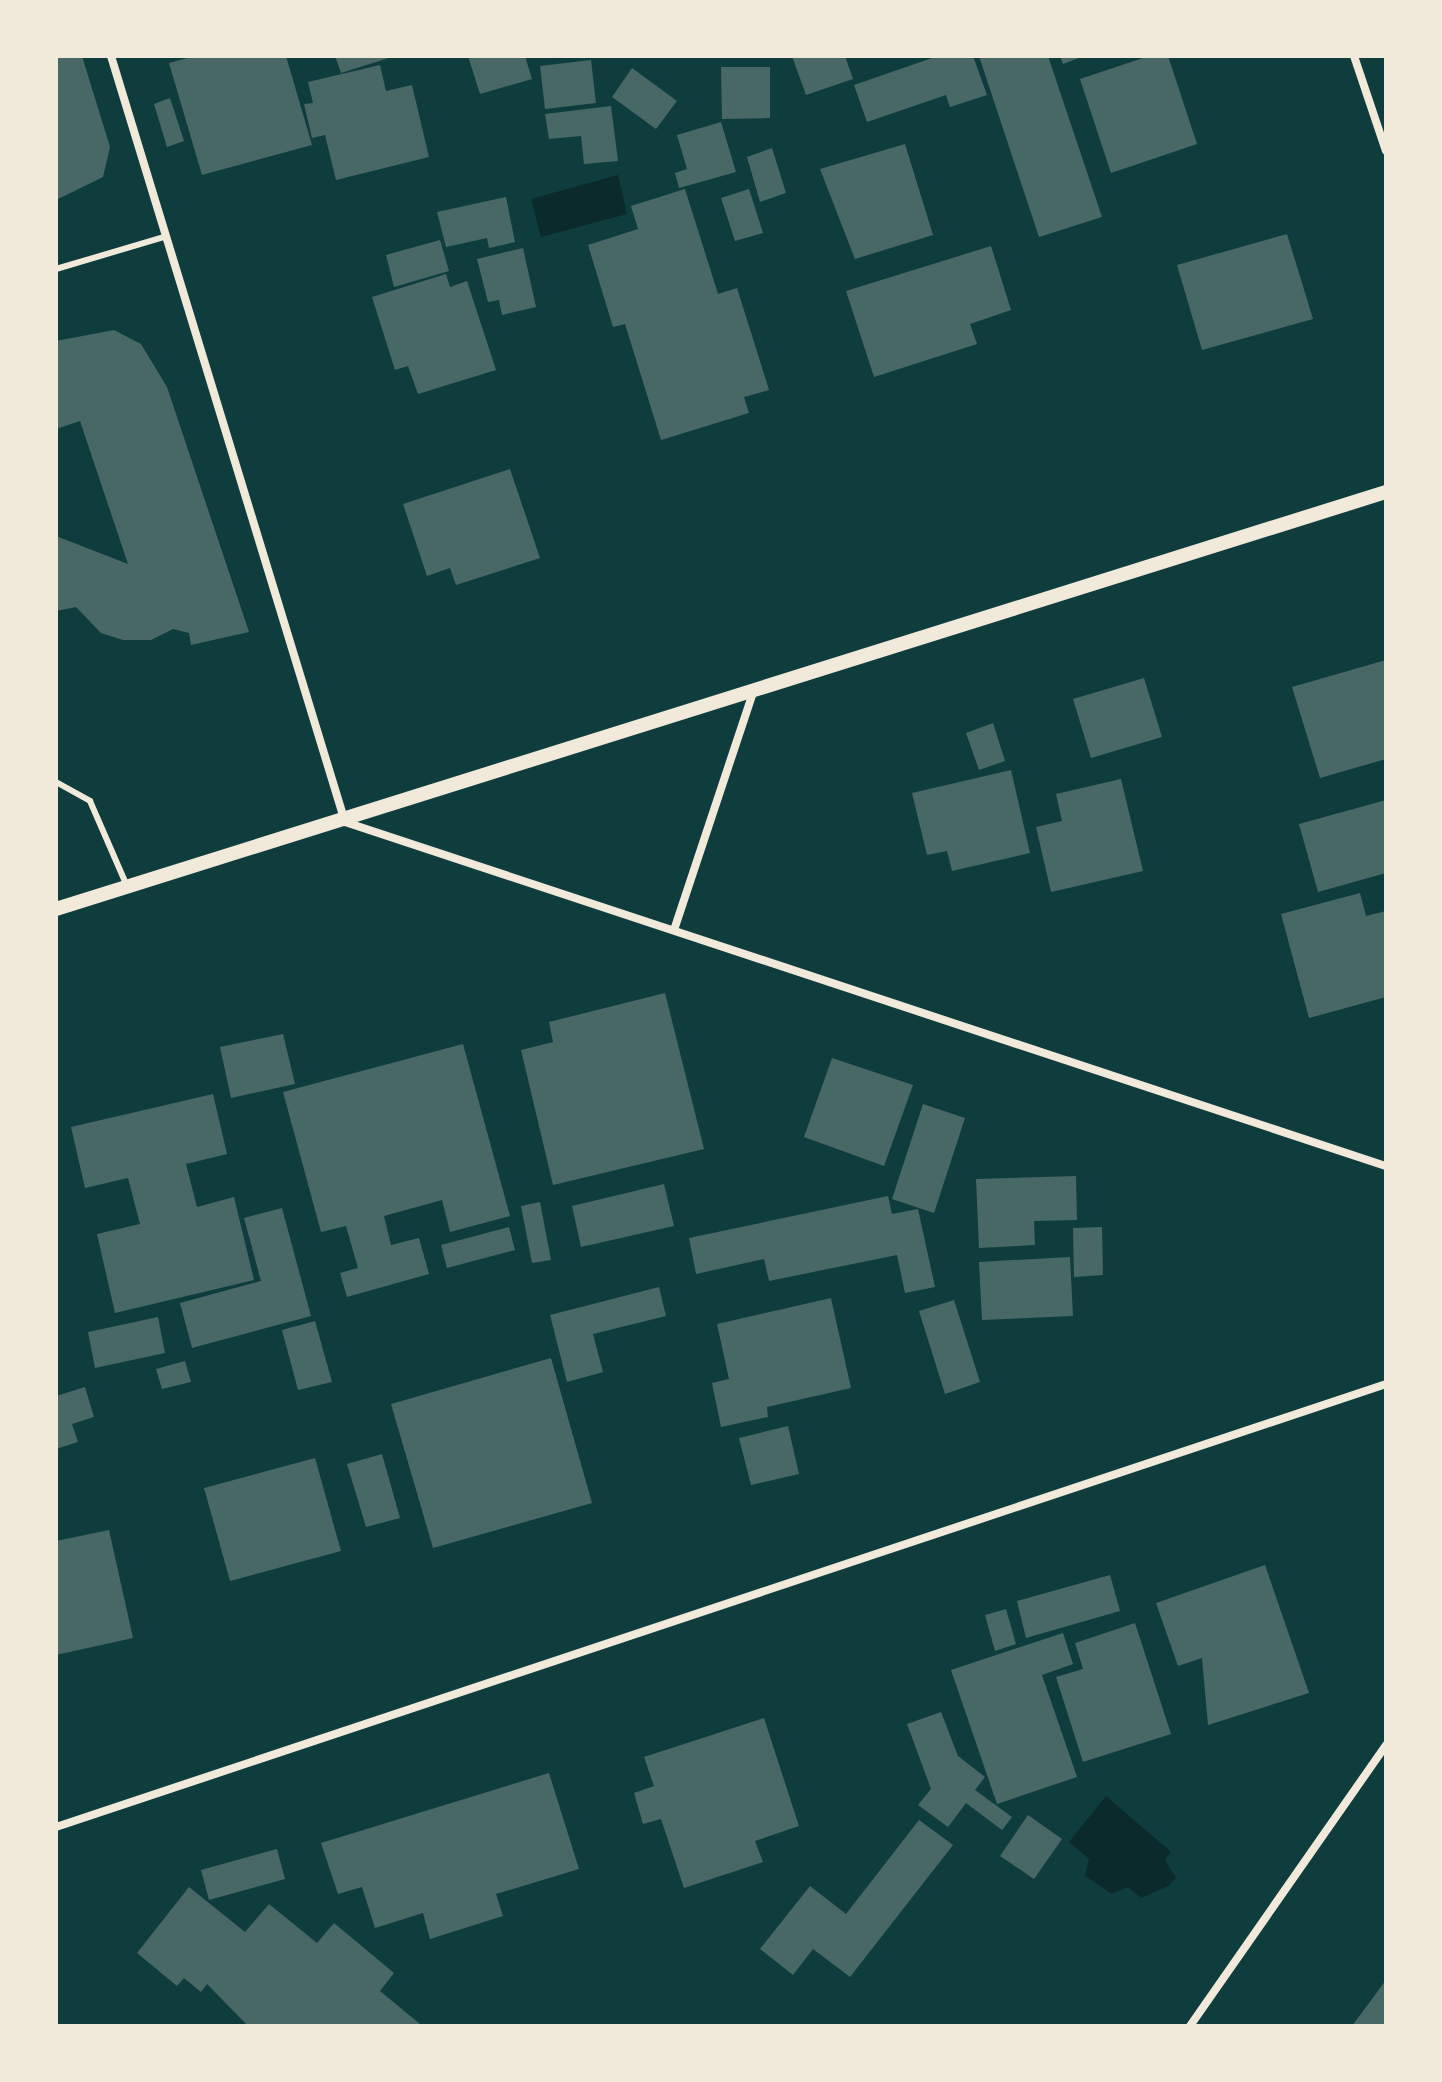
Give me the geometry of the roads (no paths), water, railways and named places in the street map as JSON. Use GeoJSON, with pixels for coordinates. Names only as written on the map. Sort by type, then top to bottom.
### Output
{"type":"FeatureCollection","features":[{"type":"Feature","properties":{"kind":"street"},"geometry":{"type":"LineString","coordinates":[[111,56],[345,822]]}},
{"type":"Feature","properties":{"kind":"street"},"geometry":{"type":"LineString","coordinates":[[1354,56],[1386,151]]}},
{"type":"Feature","properties":{"kind":"street"},"geometry":{"type":"LineString","coordinates":[[56,909],[752,695],[1386,492]]}},
{"type":"Feature","properties":{"kind":"street"},"geometry":{"type":"LineString","coordinates":[[674,930],[752,695]]}},
{"type":"Feature","properties":{"kind":"street"},"geometry":{"type":"LineString","coordinates":[[345,822],[1386,1166]]}},
{"type":"Feature","properties":{"kind":"street"},"geometry":{"type":"LineString","coordinates":[[56,1827],[1386,1384]]}},
{"type":"Feature","properties":{"kind":"street"},"geometry":{"type":"LineString","coordinates":[[1190,2026],[1386,1745]]}},
{"type":"Feature","properties":{"kind":"lane"},"geometry":{"type":"LineString","coordinates":[[56,269],[164,237]]}},
{"type":"Feature","properties":{"kind":"lane"},"geometry":{"type":"LineString","coordinates":[[56,782],[90,801],[128,887]]}},
{"type":"Feature","properties":{"kind":"water"},"geometry":{"type":"Polygon","coordinates":[[[618,175],[627,214],[541,237],[531,199],[618,175]]]}},
{"type":"Feature","properties":{"kind":"water"},"geometry":{"type":"Polygon","coordinates":[[[1106,1796],[1171,1852],[1165,1860],[1176,1878],[1168,1886],[1141,1898],[1128,1887],[1112,1894],[1085,1876],[1089,1859],[1069,1842],[1106,1796]]]}}]}
